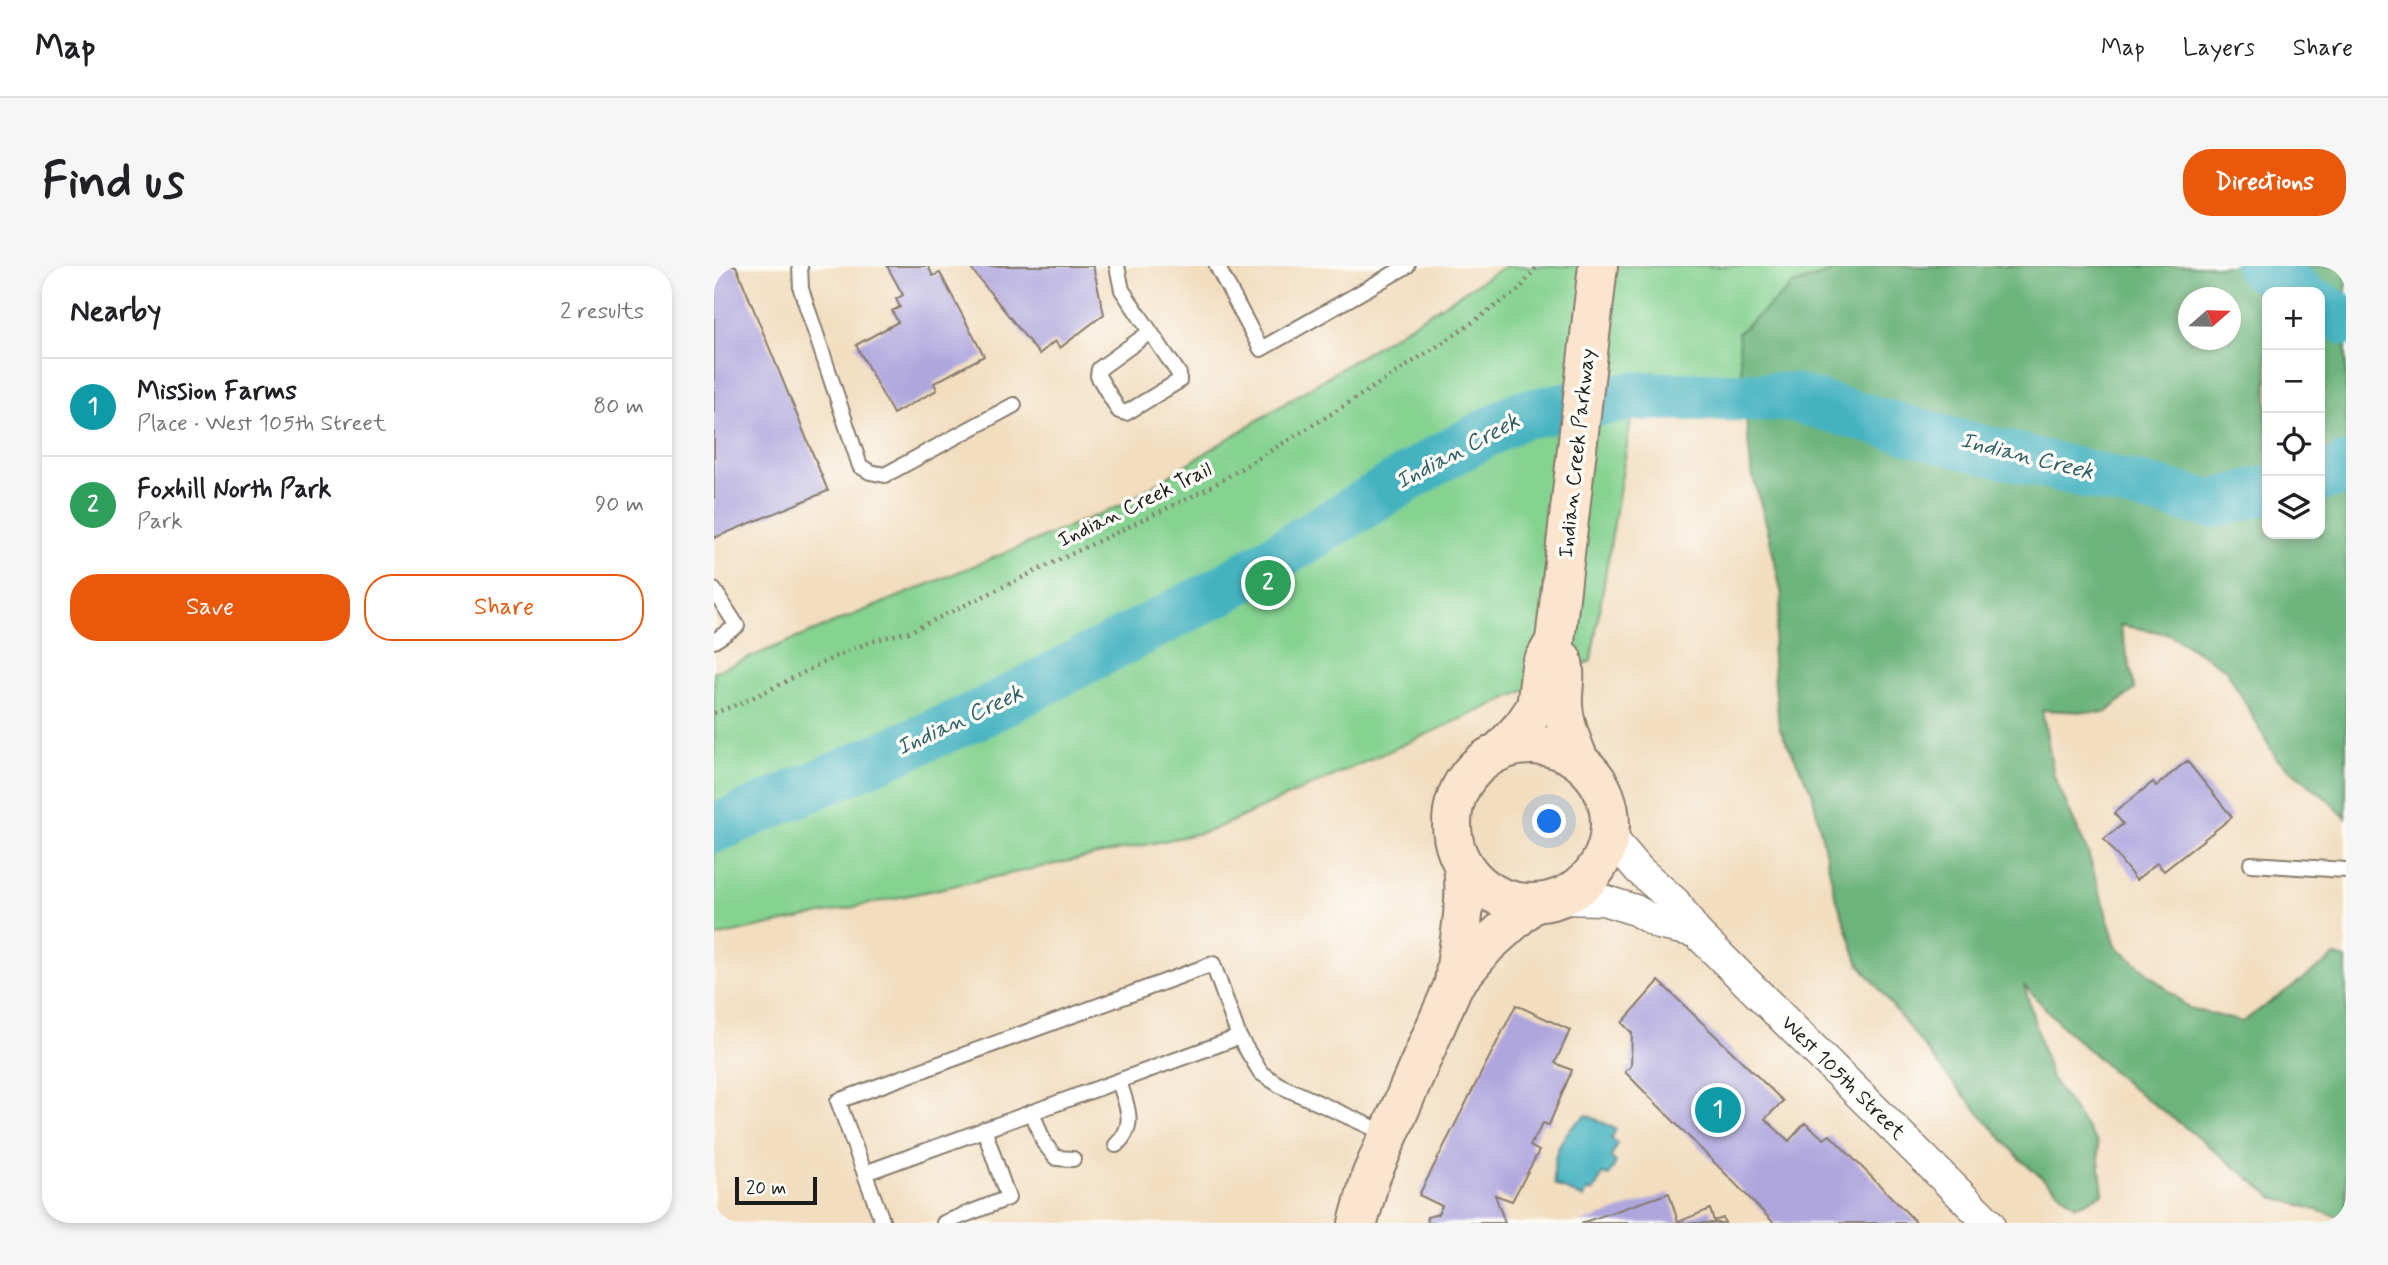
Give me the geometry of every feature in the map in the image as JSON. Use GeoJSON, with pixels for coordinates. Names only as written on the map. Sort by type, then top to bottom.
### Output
{"type":"FeatureCollection","features":[{"type":"Feature","properties":{"kind":"street","name":"Indian Creek Parkway"},"geometry":{"type":"LineString","coordinates":[[1502,749],[1536,707],[1541,666],[1555,641],[1598,266]]}},
{"type":"Feature","properties":{"kind":"street","name":"Indian Creek Parkway"},"geometry":{"type":"LineString","coordinates":[[1555,641],[1564,666],[1563,707],[1567,728],[1579,760]]}},
{"type":"Feature","properties":{"kind":"street"},"geometry":{"type":"LineString","coordinates":[[1358,1223],[1371,1176],[1454,984],[1487,945],[1546,901],[1583,884],[1601,863],[1610,836],[1609,809],[1599,783],[1579,760],[1557,748],[1529,744],[1502,749],[1479,763],[1461,785],[1452,811],[1452,839],[1463,865],[1481,886],[1505,900],[1546,901],[1603,900],[1635,910],[1659,924],[1696,932]]}},
{"type":"Feature","properties":{"kind":"street","name":"West 105th Street"},"geometry":{"type":"LineString","coordinates":[[1610,836],[1639,870],[1675,902],[1696,932],[1989,1223]]}},
{"type":"Feature","properties":{"kind":"street"},"geometry":{"type":"LineString","coordinates":[[1454,984],[1457,951],[1464,920],[1463,865]]}},
{"type":"Feature","properties":{"kind":"lane"},"geometry":{"type":"LineString","coordinates":[[800,266],[801,289],[860,466],[870,472],[886,475],[1014,405]]}},
{"type":"Feature","properties":{"kind":"lane"},"geometry":{"type":"LineString","coordinates":[[1117,266],[1122,290],[1179,374],[1179,381],[1126,412],[1119,411],[1098,376],[1099,369],[1150,332]]}},
{"type":"Feature","properties":{"kind":"lane"},"geometry":{"type":"LineString","coordinates":[[1217,266],[1261,349],[1407,266]]}},
{"type":"Feature","properties":{"kind":"lane"},"geometry":{"type":"LineString","coordinates":[[714,590],[737,626],[714,641]]}},
{"type":"Feature","properties":{"kind":"lane"},"geometry":{"type":"LineString","coordinates":[[2251,864],[2346,870]]}},
{"type":"Feature","properties":{"kind":"lane"},"geometry":{"type":"LineString","coordinates":[[883,1223],[838,1101],[1213,964],[1239,1037],[1261,1073],[1281,1086],[1388,1135]]}},
{"type":"Feature","properties":{"kind":"lane"},"geometry":{"type":"LineString","coordinates":[[865,1173],[1239,1037]]}},
{"type":"Feature","properties":{"kind":"lane"},"geometry":{"type":"LineString","coordinates":[[1116,1145],[1125,1136],[1130,1119],[1119,1081]]}},
{"type":"Feature","properties":{"kind":"lane"},"geometry":{"type":"LineString","coordinates":[[1032,1112],[1044,1143],[1056,1158],[1073,1159]]}},
{"type":"Feature","properties":{"kind":"lane"},"geometry":{"type":"LineString","coordinates":[[944,1223],[1008,1198],[984,1129]]}},
{"type":"Feature","properties":{"kind":"path","name":"Indian Creek Trail"},"geometry":{"type":"LineString","coordinates":[[714,713],[745,703],[849,650],[887,636],[909,632],[1209,488],[1450,338],[1520,289],[1537,266]]}},
{"type":"Feature","properties":{"kind":"green space"},"geometry":{"type":"Polygon","coordinates":[[[1505,266],[2259,266],[2265,287],[2262,287],[2262,489],[1791,397],[1635,396],[1591,661],[1210,831],[714,937],[714,672],[1122,505],[1505,266]]]}},
{"type":"Feature","properties":{"kind":"green space"},"geometry":{"type":"Polygon","coordinates":[[[1847,266],[2346,266],[2346,818],[2276,758],[2226,669],[2169,634],[2120,625],[2135,689],[2106,713],[2042,710],[2054,776],[2088,853],[2116,946],[2189,1008],[2242,1022],[2335,956],[2346,959],[2346,1219],[2273,1197],[2129,1086],[2063,1027],[2024,985],[2051,1078],[2097,1142],[2103,1194],[2076,1206],[2021,1160],[1948,1077],[1858,962],[1834,891],[1812,792],[1779,727],[1772,652],[1782,596],[1751,469],[1738,333],[1793,285],[1847,266]]]}},
{"type":"Feature","properties":{"kind":"water"},"geometry":{"type":"Polygon","coordinates":[[[1587,1115],[1616,1129],[1611,1139],[1617,1143],[1611,1158],[1616,1162],[1609,1176],[1603,1174],[1593,1192],[1587,1190],[1584,1198],[1555,1185],[1554,1164],[1565,1136],[1587,1115]]]}},
{"type":"Feature","properties":{"kind":"building"},"geometry":{"type":"Polygon","coordinates":[[[714,266],[736,266],[828,491],[714,538],[714,266]]]}},
{"type":"Feature","properties":{"kind":"building"},"geometry":{"type":"Polygon","coordinates":[[[887,266],[928,266],[933,276],[940,273],[984,356],[934,383],[937,390],[893,414],[856,345],[898,322],[892,311],[900,307],[896,299],[903,295],[887,266]]]}},
{"type":"Feature","properties":{"kind":"building"},"geometry":{"type":"Polygon","coordinates":[[[969,266],[1093,266],[1104,314],[1060,348],[1055,341],[1039,354],[969,266]]]}},
{"type":"Feature","properties":{"kind":"building"},"geometry":{"type":"Polygon","coordinates":[[[2187,761],[2232,817],[2164,871],[2157,863],[2136,880],[2104,839],[2123,824],[2114,813],[2153,782],[2156,786],[2187,761]]]}},
{"type":"Feature","properties":{"kind":"building"},"geometry":{"type":"Polygon","coordinates":[[[1659,981],[1783,1101],[1765,1119],[1789,1141],[1805,1123],[1824,1139],[1830,1135],[1917,1223],[1774,1223],[1625,1072],[1631,1066],[1632,1033],[1622,1023],[1659,981]]]}},
{"type":"Feature","properties":{"kind":"building"},"geometry":{"type":"Polygon","coordinates":[[[1516,1005],[1570,1030],[1555,1063],[1572,1070],[1549,1125],[1543,1123],[1530,1146],[1539,1151],[1512,1201],[1495,1195],[1505,1223],[1428,1223],[1427,1217],[1438,1214],[1442,1206],[1419,1195],[1516,1005]]]}},
{"type":"Feature","properties":{"kind":"building"},"geometry":{"type":"Polygon","coordinates":[[[1669,1193],[1678,1222],[1710,1209],[1714,1221],[1723,1218],[1725,1223],[1581,1223],[1669,1193]]]}},
{"type":"Feature","properties":{"kind":"waterway","name":"Indian Creek"},"geometry":{"type":"LineString","coordinates":[[2259,266],[2292,287]]}},
{"type":"Feature","properties":{"kind":"waterway","name":"Indian Creek"},"geometry":{"type":"LineString","coordinates":[[2325,308],[2346,321]]}},
{"type":"Feature","properties":{"kind":"waterway","name":"Indian Creek"},"geometry":{"type":"LineString","coordinates":[[714,829],[982,713],[1222,590],[1437,460],[1520,415],[1634,396],[1791,397],[1948,441],[2211,504],[2262,491]]}},
{"type":"Feature","properties":{"kind":"waterway","name":"Indian Creek"},"geometry":{"type":"LineString","coordinates":[[2324,476],[2341,472],[2346,467]]}},
{"type":"Feature","properties":{"kind":"place","name":"Foxhill North Park"},"geometry":{"type":"Point","coordinates":[1268,583]}},
{"type":"Feature","properties":{"kind":"place","name":"Mission Farms"},"geometry":{"type":"Point","coordinates":[1718,1110]}}]}
